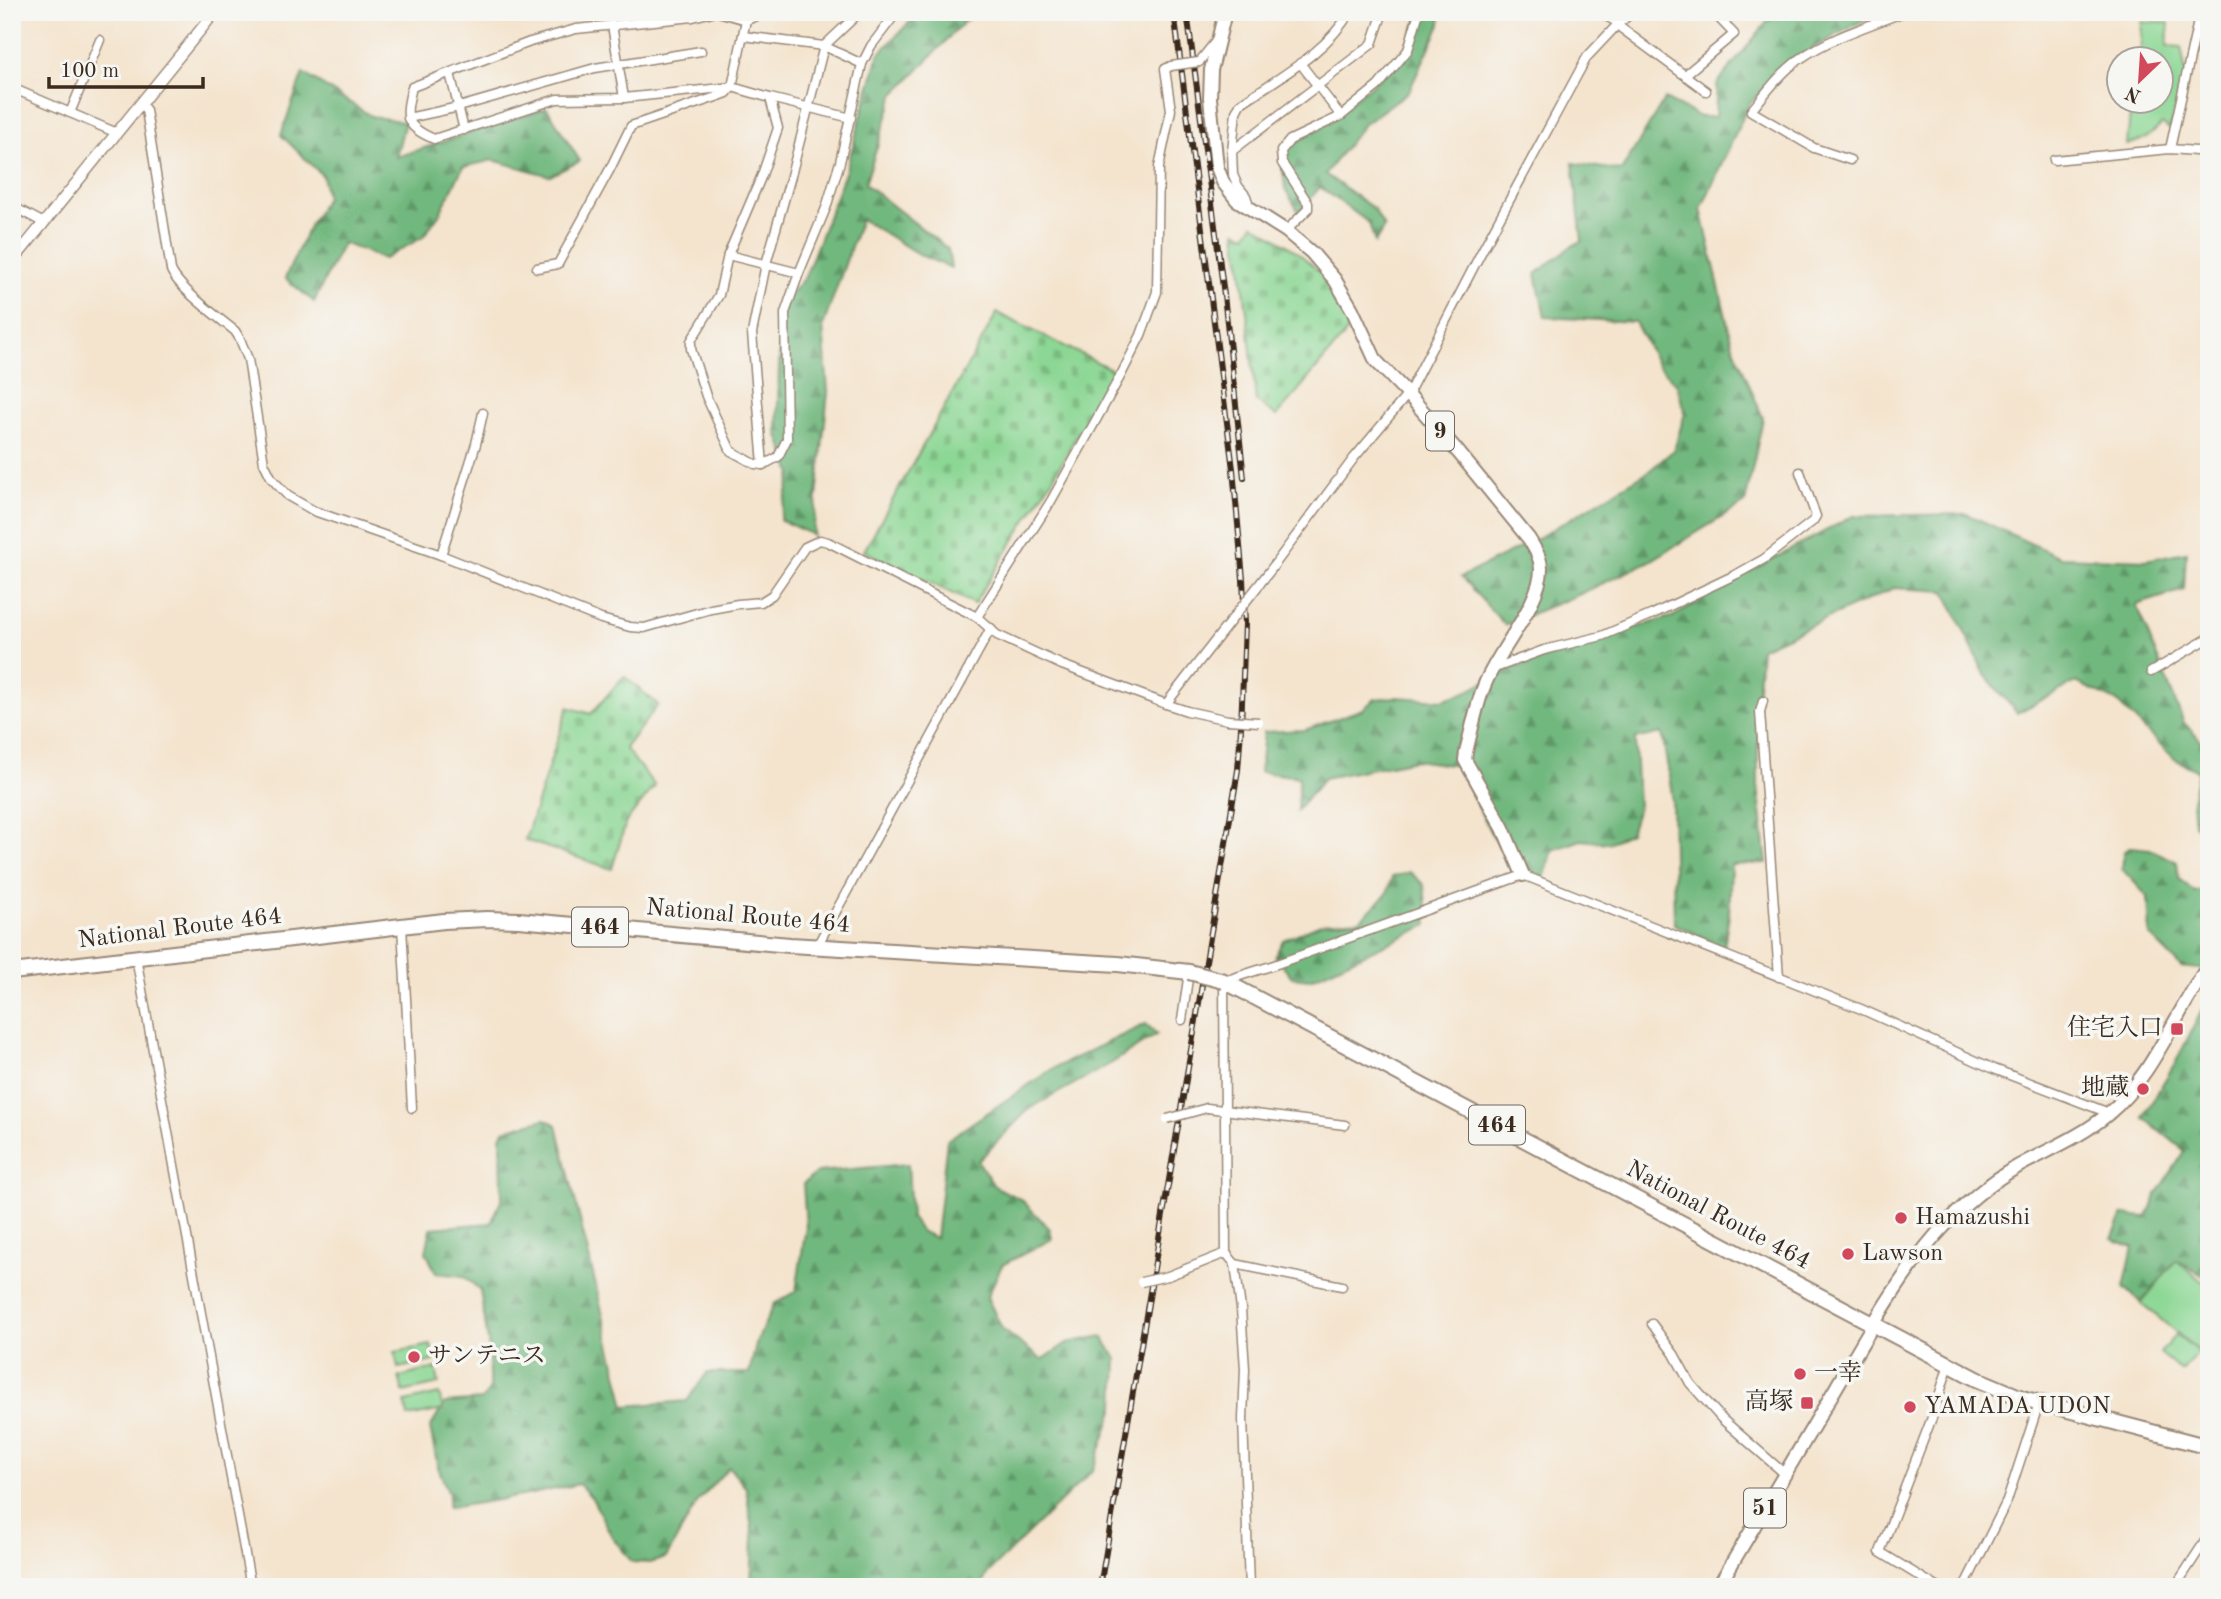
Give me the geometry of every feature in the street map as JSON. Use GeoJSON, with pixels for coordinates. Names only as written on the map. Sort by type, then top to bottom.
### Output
{"type":"FeatureCollection","features":[{"type":"Feature","properties":{"kind":"highway","name":"National Route 464"},"geometry":{"type":"LineString","coordinates":[[12,972],[402,926],[486,919],[817,946],[1140,966],[1189,972]]}},
{"type":"Feature","properties":{"kind":"highway","name":"464"},"geometry":{"type":"LineString","coordinates":[[1189,972],[1224,981]]}},
{"type":"Feature","properties":{"kind":"highway","name":"National Route 464"},"geometry":{"type":"LineString","coordinates":[[1224,981],[2002,1391],[2209,1447]]}},
{"type":"Feature","properties":{"kind":"main road","name":"9"},"geometry":{"type":"LineString","coordinates":[[1225,12],[1211,70],[1210,98],[1217,167],[1231,194],[1312,253],[1335,280],[1376,361],[1408,394],[1530,539],[1539,559],[1541,573],[1536,588],[1484,685],[1465,760],[1503,828],[1523,875]]}},
{"type":"Feature","properties":{"kind":"main road","name":"51"},"geometry":{"type":"LineString","coordinates":[[1718,1587],[1874,1324],[1934,1237],[1962,1207],[1986,1187],[2076,1136],[2109,1113],[2143,1075],[2204,980],[2209,965]]}},
{"type":"Feature","properties":{"kind":"street"},"geometry":{"type":"LineString","coordinates":[[12,262],[215,12]]}},
{"type":"Feature","properties":{"kind":"street"},"geometry":{"type":"LineString","coordinates":[[712,12],[694,17],[576,29],[530,42],[412,87],[406,110],[408,118],[417,132],[434,139],[557,99],[624,98],[732,87],[851,118]]}},
{"type":"Feature","properties":{"kind":"street"},"geometry":{"type":"LineString","coordinates":[[718,12],[746,20],[768,12]]}},
{"type":"Feature","properties":{"kind":"street"},"geometry":{"type":"LineString","coordinates":[[763,465],[752,333],[766,264],[824,46],[860,12]]}},
{"type":"Feature","properties":{"kind":"street"},"geometry":{"type":"LineString","coordinates":[[770,98],[778,128],[762,175],[728,255],[719,295],[691,341],[691,349],[706,396],[731,451],[755,464],[763,465],[778,457],[787,439],[785,313],[826,208],[851,118],[862,64],[871,46],[897,12]]}},
{"type":"Feature","properties":{"kind":"street"},"geometry":{"type":"LineString","coordinates":[[1250,208],[1233,175],[1232,151],[1236,113],[1240,104],[1325,45],[1341,29],[1350,12]]}},
{"type":"Feature","properties":{"kind":"street"},"geometry":{"type":"LineString","coordinates":[[1232,151],[1371,44],[1383,12]]}},
{"type":"Feature","properties":{"kind":"street"},"geometry":{"type":"LineString","coordinates":[[1286,232],[1308,209],[1308,203],[1282,163],[1281,151],[1290,140],[1340,116],[1378,86],[1408,50],[1419,12]]}},
{"type":"Feature","properties":{"kind":"street"},"geometry":{"type":"LineString","coordinates":[[1598,12],[1618,24],[1706,91]]}},
{"type":"Feature","properties":{"kind":"street"},"geometry":{"type":"LineString","coordinates":[[1166,704],[1354,458],[1408,394],[1587,57],[1633,12]]}},
{"type":"Feature","properties":{"kind":"street"},"geometry":{"type":"LineString","coordinates":[[1685,75],[1734,34],[1713,12]]}},
{"type":"Feature","properties":{"kind":"street"},"geometry":{"type":"LineString","coordinates":[[1850,160],[1814,148],[1751,111],[1773,84],[1799,60],[1835,39],[1904,12]]}},
{"type":"Feature","properties":{"kind":"street"},"geometry":{"type":"LineString","coordinates":[[2170,149],[2200,12]]}},
{"type":"Feature","properties":{"kind":"street"},"geometry":{"type":"LineString","coordinates":[[537,268],[558,264],[631,126],[727,93],[732,87],[746,20]]}},
{"type":"Feature","properties":{"kind":"street"},"geometry":{"type":"LineString","coordinates":[[612,25],[624,98]]}},
{"type":"Feature","properties":{"kind":"street"},"geometry":{"type":"LineString","coordinates":[[743,36],[824,46],[862,64]]}},
{"type":"Feature","properties":{"kind":"street"},"geometry":{"type":"LineString","coordinates":[[977,618],[1051,501],[1141,335],[1157,292],[1159,167],[1171,110],[1165,69],[1199,62],[1217,39]]}},
{"type":"Feature","properties":{"kind":"street"},"geometry":{"type":"LineString","coordinates":[[71,113],[100,40]]}},
{"type":"Feature","properties":{"kind":"street"},"geometry":{"type":"LineString","coordinates":[[408,118],[459,107],[595,68],[701,51]]}},
{"type":"Feature","properties":{"kind":"street"},"geometry":{"type":"LineString","coordinates":[[1300,63],[1340,116]]}},
{"type":"Feature","properties":{"kind":"street"},"geometry":{"type":"LineString","coordinates":[[450,73],[464,130]]}},
{"type":"Feature","properties":{"kind":"street"},"geometry":{"type":"LineString","coordinates":[[12,88],[117,133]]}},
{"type":"Feature","properties":{"kind":"street"},"geometry":{"type":"LineString","coordinates":[[141,104],[146,110],[171,270],[174,277],[235,331],[240,339],[248,359],[261,455],[272,480],[288,496],[306,507],[441,555],[601,620],[644,628],[711,609],[761,602],[772,595],[805,547],[820,540],[867,561],[977,618],[997,635],[1062,665],[1187,711],[1228,720],[1259,722]]}},
{"type":"Feature","properties":{"kind":"street"},"geometry":{"type":"LineString","coordinates":[[2054,160],[2170,149],[2209,152]]}},
{"type":"Feature","properties":{"kind":"street"},"geometry":{"type":"LineString","coordinates":[[12,206],[44,223]]}},
{"type":"Feature","properties":{"kind":"street"},"geometry":{"type":"LineString","coordinates":[[728,255],[799,273]]}},
{"type":"Feature","properties":{"kind":"street"},"geometry":{"type":"LineString","coordinates":[[441,555],[483,413]]}},
{"type":"Feature","properties":{"kind":"street"},"geometry":{"type":"LineString","coordinates":[[1492,669],[1544,650],[1602,636],[1764,559],[1816,516],[1800,472]]}},
{"type":"Feature","properties":{"kind":"street"},"geometry":{"type":"LineString","coordinates":[[817,946],[991,628]]}},
{"type":"Feature","properties":{"kind":"street"},"geometry":{"type":"LineString","coordinates":[[2151,672],[2209,638]]}},
{"type":"Feature","properties":{"kind":"street"},"geometry":{"type":"LineString","coordinates":[[1763,701],[1760,712],[1779,977]]}},
{"type":"Feature","properties":{"kind":"street"},"geometry":{"type":"LineString","coordinates":[[1249,1587],[1243,1419],[1245,1369],[1241,1309],[1234,1264],[1226,1253],[1224,981],[1523,875],[1861,1009],[1994,1069],[2109,1113]]}},
{"type":"Feature","properties":{"kind":"street"},"geometry":{"type":"LineString","coordinates":[[402,926],[412,1108]]}},
{"type":"Feature","properties":{"kind":"street"},"geometry":{"type":"LineString","coordinates":[[136,957],[251,1587]]}},
{"type":"Feature","properties":{"kind":"street"},"geometry":{"type":"LineString","coordinates":[[1182,1020],[1189,972]]}},
{"type":"Feature","properties":{"kind":"street"},"geometry":{"type":"LineString","coordinates":[[1167,1119],[1207,1108],[1345,1125]]}},
{"type":"Feature","properties":{"kind":"street"},"geometry":{"type":"LineString","coordinates":[[1141,1282],[1168,1276],[1226,1253]]}},
{"type":"Feature","properties":{"kind":"street"},"geometry":{"type":"LineString","coordinates":[[1234,1264],[1342,1286]]}},
{"type":"Feature","properties":{"kind":"street"},"geometry":{"type":"LineString","coordinates":[[1652,1324],[1674,1354],[1689,1383],[1722,1419],[1785,1474]]}},
{"type":"Feature","properties":{"kind":"street"},"geometry":{"type":"LineString","coordinates":[[1937,1587],[1880,1552],[1933,1415],[1949,1364]]}},
{"type":"Feature","properties":{"kind":"street"},"geometry":{"type":"LineString","coordinates":[[1964,1587],[2007,1501],[2039,1403]]}},
{"type":"Feature","properties":{"kind":"street"},"geometry":{"type":"LineString","coordinates":[[2175,1587],[2209,1535]]}},
{"type":"Feature","properties":{"kind":"green space"},"geometry":{"type":"Polygon","coordinates":[[[919,12],[980,12],[965,21],[894,95],[865,184],[948,249],[951,268],[920,255],[861,219],[823,326],[828,392],[813,535],[780,520],[792,473],[777,432],[781,305],[805,277],[846,170],[879,54],[919,12]]]}},
{"type":"Feature","properties":{"kind":"green space"},"geometry":{"type":"Polygon","coordinates":[[[1421,12],[1441,12],[1440,25],[1409,91],[1363,125],[1325,174],[1374,209],[1384,227],[1375,243],[1369,223],[1320,187],[1299,212],[1285,189],[1281,153],[1337,113],[1402,60],[1421,12]]]}},
{"type":"Feature","properties":{"kind":"green space"},"geometry":{"type":"Polygon","coordinates":[[[1781,12],[1878,12],[1794,59],[1749,104],[1701,209],[1732,343],[1763,418],[1745,503],[1650,561],[1505,625],[1461,577],[1533,541],[1649,471],[1674,450],[1685,413],[1676,383],[1658,366],[1635,322],[1545,317],[1536,274],[1570,247],[1582,241],[1573,163],[1621,171],[1665,99],[1700,117],[1715,117],[1717,84],[1767,22],[1781,12]]]}},
{"type":"Feature","properties":{"kind":"green space"},"geometry":{"type":"Polygon","coordinates":[[[2142,22],[2169,23],[2167,46],[2141,46],[2142,22]]]}},
{"type":"Feature","properties":{"kind":"green space"},"geometry":{"type":"Polygon","coordinates":[[[2176,47],[2181,47],[2186,74],[2176,112],[2176,47]]]}},
{"type":"Feature","properties":{"kind":"green space"},"geometry":{"type":"Polygon","coordinates":[[[303,73],[371,116],[405,122],[396,157],[547,108],[580,161],[550,176],[493,160],[463,167],[440,213],[423,237],[384,259],[343,243],[314,302],[285,278],[326,198],[323,176],[281,135],[303,73]]]}},
{"type":"Feature","properties":{"kind":"green space"},"geometry":{"type":"Polygon","coordinates":[[[2130,116],[2175,116],[2169,129],[2162,124],[2146,138],[2127,145],[2130,116]]]}},
{"type":"Feature","properties":{"kind":"green space"},"geometry":{"type":"Polygon","coordinates":[[[1254,224],[1298,253],[1318,270],[1337,295],[1351,327],[1277,416],[1256,401],[1236,231],[1246,235],[1254,224]]]}},
{"type":"Feature","properties":{"kind":"green space"},"geometry":{"type":"Polygon","coordinates":[[[997,313],[1113,370],[1056,473],[974,604],[864,551],[997,313]]]}},
{"type":"Feature","properties":{"kind":"green space"},"geometry":{"type":"Polygon","coordinates":[[[1967,514],[2060,557],[2146,560],[2186,552],[2184,590],[2136,605],[2184,723],[2209,749],[2209,842],[2194,824],[2192,801],[2198,771],[2173,758],[2116,701],[2076,682],[2017,713],[1985,675],[1945,591],[1894,588],[1761,648],[1758,687],[1758,786],[1767,863],[1731,865],[1729,914],[1724,947],[1674,924],[1672,794],[1662,733],[1635,739],[1638,808],[1630,833],[1609,843],[1581,840],[1553,850],[1544,878],[1532,871],[1513,872],[1510,859],[1491,833],[1458,766],[1415,760],[1324,778],[1297,810],[1299,777],[1260,772],[1264,732],[1305,730],[1363,709],[1375,699],[1395,697],[1442,700],[1463,693],[1508,670],[1674,616],[1853,516],[1967,514]]]}},
{"type":"Feature","properties":{"kind":"green space"},"geometry":{"type":"Polygon","coordinates":[[[624,676],[658,705],[625,748],[655,786],[626,822],[612,869],[525,840],[568,707],[591,714],[624,676]]]}},
{"type":"Feature","properties":{"kind":"green space"},"geometry":{"type":"Polygon","coordinates":[[[2131,847],[2150,849],[2177,862],[2179,879],[2195,892],[2209,888],[2209,970],[2181,967],[2150,936],[2148,897],[2122,869],[2124,851],[2131,847]]]}},
{"type":"Feature","properties":{"kind":"green space"},"geometry":{"type":"Polygon","coordinates":[[[1410,872],[1424,885],[1428,925],[1310,979],[1292,977],[1275,956],[1283,940],[1323,923],[1360,920],[1387,894],[1392,877],[1410,872]]]}},
{"type":"Feature","properties":{"kind":"green space"},"geometry":{"type":"Polygon","coordinates":[[[2209,996],[2209,1279],[2176,1260],[2141,1303],[2124,1287],[2133,1247],[2112,1239],[2123,1215],[2147,1217],[2157,1194],[2185,1151],[2143,1117],[2178,1058],[2209,996]]]}},
{"type":"Feature","properties":{"kind":"green space"},"geometry":{"type":"Polygon","coordinates":[[[1146,1024],[1157,1034],[1112,1063],[1029,1109],[978,1161],[994,1186],[1022,1200],[1050,1229],[1052,1239],[1002,1265],[987,1297],[1002,1329],[1042,1360],[1067,1343],[1102,1336],[1117,1359],[1115,1407],[1093,1470],[987,1574],[981,1587],[751,1587],[753,1536],[746,1488],[729,1467],[698,1501],[666,1558],[650,1563],[632,1562],[612,1537],[592,1498],[579,1484],[448,1508],[449,1495],[438,1467],[430,1428],[445,1403],[482,1400],[489,1391],[489,1349],[480,1290],[464,1276],[436,1273],[426,1252],[431,1228],[491,1223],[502,1199],[501,1138],[504,1130],[545,1119],[557,1125],[625,1406],[687,1401],[707,1373],[749,1373],[757,1341],[774,1304],[796,1291],[806,1227],[803,1184],[818,1172],[908,1164],[911,1217],[920,1231],[936,1238],[947,1140],[1052,1069],[1146,1024]]]}},
{"type":"Feature","properties":{"kind":"green space"},"geometry":{"type":"Polygon","coordinates":[[[2176,1260],[2209,1287],[2209,1339],[2199,1351],[2141,1303],[2176,1260]]]}},
{"type":"Feature","properties":{"kind":"green space"},"geometry":{"type":"Polygon","coordinates":[[[2176,1334],[2198,1352],[2182,1371],[2160,1353],[2176,1334]]]}},
{"type":"Feature","properties":{"kind":"green space","name":"サンテニス"},"geometry":{"type":"Polygon","coordinates":[[[431,1345],[434,1361],[398,1368],[395,1352],[431,1345]]]}},
{"type":"Feature","properties":{"kind":"green space"},"geometry":{"type":"Polygon","coordinates":[[[436,1368],[439,1384],[403,1392],[399,1377],[436,1368]]]}},
{"type":"Feature","properties":{"kind":"green space"},"geometry":{"type":"Polygon","coordinates":[[[439,1394],[443,1410],[408,1417],[405,1402],[439,1394]]]}},
{"type":"Feature","properties":{"kind":"railway"},"geometry":{"type":"LineString","coordinates":[[1100,1587],[1238,770],[1241,728],[1245,624],[1233,469],[1174,12]]}},
{"type":"Feature","properties":{"kind":"railway"},"geometry":{"type":"LineString","coordinates":[[1187,12],[1224,295],[1244,478]]}},
{"type":"Feature","properties":{"kind":"place","name":"住宅入口"},"geometry":{"type":"Point","coordinates":[2177,1029]}},
{"type":"Feature","properties":{"kind":"place","name":"地蔵"},"geometry":{"type":"Point","coordinates":[2143,1089]}},
{"type":"Feature","properties":{"kind":"place","name":"Hamazushi"},"geometry":{"type":"Point","coordinates":[1901,1218]}},
{"type":"Feature","properties":{"kind":"place","name":"Lawson"},"geometry":{"type":"Point","coordinates":[1848,1254]}},
{"type":"Feature","properties":{"kind":"place","name":"サンテニス"},"geometry":{"type":"Point","coordinates":[414,1357]}},
{"type":"Feature","properties":{"kind":"place","name":"一幸"},"geometry":{"type":"Point","coordinates":[1800,1374]}},
{"type":"Feature","properties":{"kind":"place","name":"高塚"},"geometry":{"type":"Point","coordinates":[1807,1403]}},
{"type":"Feature","properties":{"kind":"place","name":"YAMADA UDON"},"geometry":{"type":"Point","coordinates":[1910,1407]}}]}
